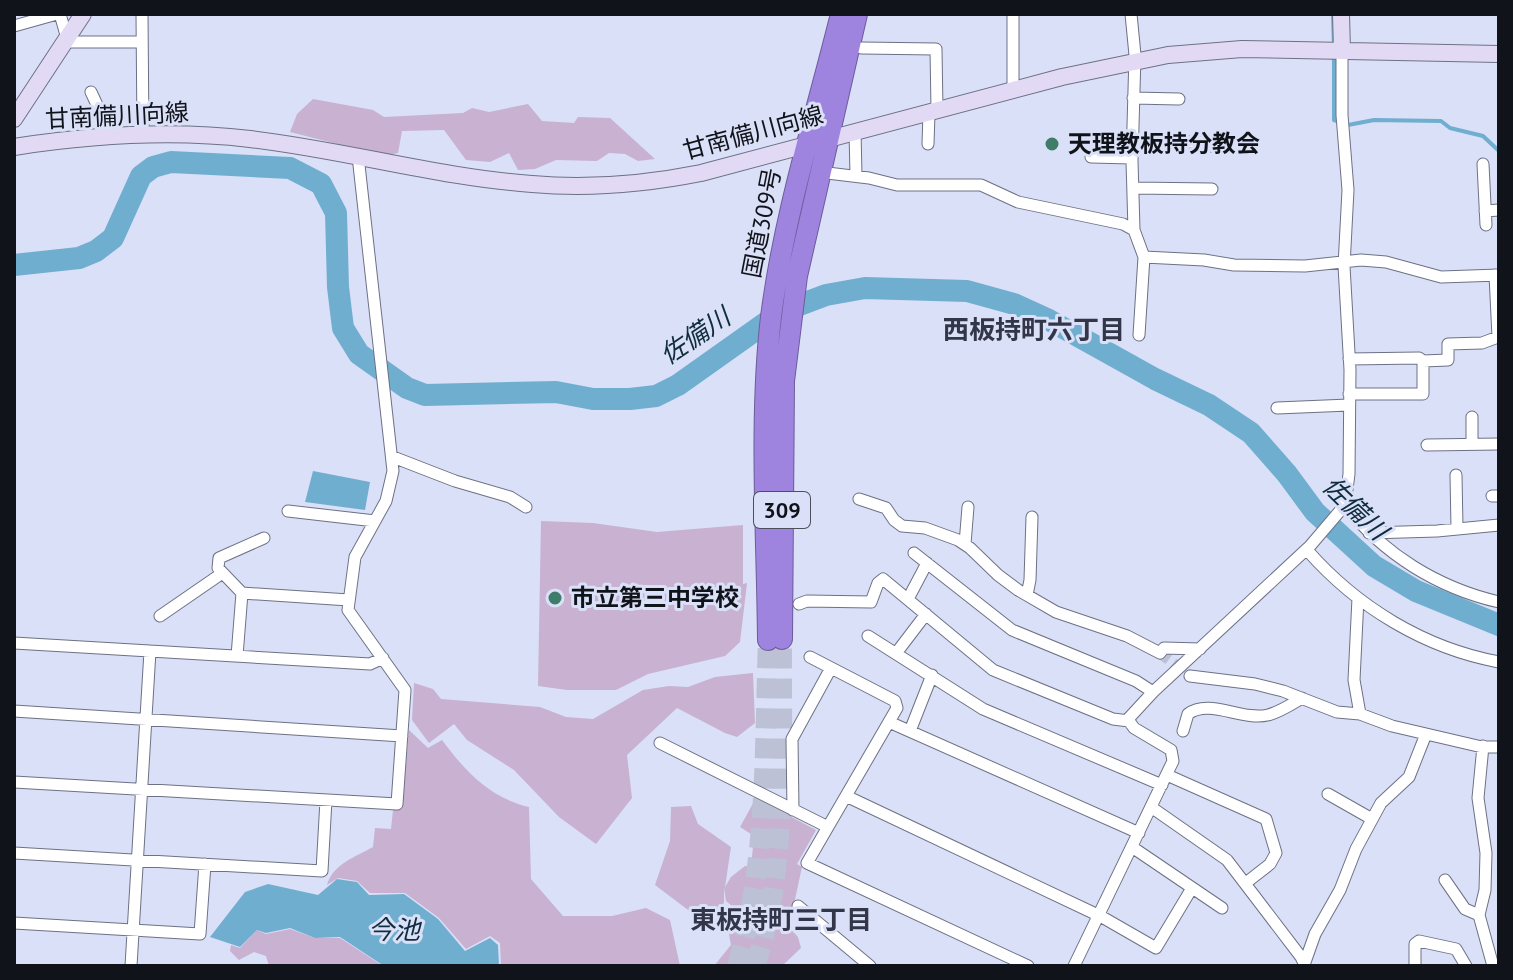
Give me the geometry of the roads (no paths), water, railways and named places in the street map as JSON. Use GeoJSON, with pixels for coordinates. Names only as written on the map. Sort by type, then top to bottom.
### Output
{"type":"FeatureCollection","features":[{"type":"Feature","properties":{"kind":"highway","name":"国道309号"},"geometry":{"type":"LineString","coordinates":[[841,14],[795,184],[793,246],[784,381],[775,640],[766,393],[771,320],[793,246],[819,172],[857,14]]}},
{"type":"Feature","properties":{"kind":"main road"},"geometry":{"type":"LineString","coordinates":[[14,119],[83,14]]}},
{"type":"Feature","properties":{"kind":"main road"},"geometry":{"type":"LineString","coordinates":[[1341,14],[1342,51]]}},
{"type":"Feature","properties":{"kind":"main road","name":"甘南備川向線"},"geometry":{"type":"LineString","coordinates":[[14,147],[112,137],[247,138],[500,181],[582,186],[631,183],[680,177],[1134,61],[1215,49],[1499,54]]}},
{"type":"Feature","properties":{"kind":"street"},"geometry":{"type":"LineString","coordinates":[[14,26],[58,14],[68,42],[142,42]]}},
{"type":"Feature","properties":{"kind":"street"},"geometry":{"type":"LineString","coordinates":[[142,14],[143,136]]}},
{"type":"Feature","properties":{"kind":"street"},"geometry":{"type":"LineString","coordinates":[[1013,14],[1013,90]]}},
{"type":"Feature","properties":{"kind":"street"},"geometry":{"type":"LineString","coordinates":[[1131,14],[1134,230],[1144,257],[1139,335]]}},
{"type":"Feature","properties":{"kind":"street"},"geometry":{"type":"LineString","coordinates":[[861,48],[936,49],[928,144]]}},
{"type":"Feature","properties":{"kind":"street"},"geometry":{"type":"LineString","coordinates":[[1129,721],[1153,692],[1309,548],[1344,507],[1349,474],[1349,359],[1344,262],[1348,190],[1342,115],[1342,51]]}},
{"type":"Feature","properties":{"kind":"street"},"geometry":{"type":"LineString","coordinates":[[91,92],[112,137]]}},
{"type":"Feature","properties":{"kind":"street"},"geometry":{"type":"LineString","coordinates":[[1133,98],[1179,99]]}},
{"type":"Feature","properties":{"kind":"street"},"geometry":{"type":"LineString","coordinates":[[855,131],[856,176]]}},
{"type":"Feature","properties":{"kind":"street"},"geometry":{"type":"LineString","coordinates":[[1132,142],[1207,142],[1211,146]]}},
{"type":"Feature","properties":{"kind":"street"},"geometry":{"type":"LineString","coordinates":[[14,782],[397,804],[405,690],[348,610],[355,557],[391,489],[393,457],[358,156]]}},
{"type":"Feature","properties":{"kind":"street"},"geometry":{"type":"LineString","coordinates":[[1091,157],[1132,158]]}},
{"type":"Feature","properties":{"kind":"street"},"geometry":{"type":"LineString","coordinates":[[1483,164],[1486,225]]}},
{"type":"Feature","properties":{"kind":"street"},"geometry":{"type":"LineString","coordinates":[[819,172],[897,185],[981,185],[1018,202],[1123,224],[1134,230]]}},
{"type":"Feature","properties":{"kind":"street"},"geometry":{"type":"LineString","coordinates":[[1133,188],[1212,189]]}},
{"type":"Feature","properties":{"kind":"street"},"geometry":{"type":"LineString","coordinates":[[1485,211],[1499,210]]}},
{"type":"Feature","properties":{"kind":"street"},"geometry":{"type":"LineString","coordinates":[[1144,257],[1234,265],[1305,266],[1386,262],[1441,277],[1497,275],[1499,338],[1482,343],[1448,344],[1448,360],[1349,359]]}},
{"type":"Feature","properties":{"kind":"street"},"geometry":{"type":"LineString","coordinates":[[1277,408],[1423,394],[1423,361]]}},
{"type":"Feature","properties":{"kind":"street"},"geometry":{"type":"LineString","coordinates":[[1472,417],[1472,444]]}},
{"type":"Feature","properties":{"kind":"street"},"geometry":{"type":"LineString","coordinates":[[1427,445],[1499,444]]}},
{"type":"Feature","properties":{"kind":"street"},"geometry":{"type":"LineString","coordinates":[[393,457],[455,481],[510,497],[526,507]]}},
{"type":"Feature","properties":{"kind":"street"},"geometry":{"type":"LineString","coordinates":[[1456,475],[1457,528]]}},
{"type":"Feature","properties":{"kind":"street"},"geometry":{"type":"LineString","coordinates":[[859,499],[886,508],[902,526],[925,528],[965,544],[998,575],[1056,612],[1127,636],[1160,653],[1164,648],[1200,649]]}},
{"type":"Feature","properties":{"kind":"street"},"geometry":{"type":"LineString","coordinates":[[965,544],[968,507]]}},
{"type":"Feature","properties":{"kind":"street"},"geometry":{"type":"LineString","coordinates":[[1344,507],[1369,533],[1433,578],[1472,595],[1499,602]]}},
{"type":"Feature","properties":{"kind":"street"},"geometry":{"type":"LineString","coordinates":[[288,511],[375,521]]}},
{"type":"Feature","properties":{"kind":"street"},"geometry":{"type":"LineString","coordinates":[[1027,595],[1032,517]]}},
{"type":"Feature","properties":{"kind":"street"},"geometry":{"type":"LineString","coordinates":[[1369,533],[1499,525]]}},
{"type":"Feature","properties":{"kind":"street"},"geometry":{"type":"LineString","coordinates":[[264,538],[219,558],[221,574],[242,593],[349,600]]}},
{"type":"Feature","properties":{"kind":"street"},"geometry":{"type":"LineString","coordinates":[[1309,548],[1358,598],[1430,642],[1499,662]]}},
{"type":"Feature","properties":{"kind":"street"},"geometry":{"type":"LineString","coordinates":[[914,553],[1012,630],[1136,681],[1153,692]]}},
{"type":"Feature","properties":{"kind":"street"},"geometry":{"type":"LineString","coordinates":[[908,599],[927,563]]}},
{"type":"Feature","properties":{"kind":"street"},"geometry":{"type":"LineString","coordinates":[[160,616],[221,574]]}},
{"type":"Feature","properties":{"kind":"street"},"geometry":{"type":"LineString","coordinates":[[799,604],[807,601],[871,602],[878,583],[883,579],[993,670],[1113,719],[1129,721],[1134,728],[1171,750],[1173,761],[1074,966]]}},
{"type":"Feature","properties":{"kind":"street"},"geometry":{"type":"LineString","coordinates":[[237,656],[242,593]]}},
{"type":"Feature","properties":{"kind":"street"},"geometry":{"type":"LineString","coordinates":[[1358,598],[1354,680],[1360,714]]}},
{"type":"Feature","properties":{"kind":"street"},"geometry":{"type":"LineString","coordinates":[[897,652],[926,614]]}},
{"type":"Feature","properties":{"kind":"street"},"geometry":{"type":"LineString","coordinates":[[868,636],[983,709],[1266,819],[1276,853],[1270,864],[1247,882]]}},
{"type":"Feature","properties":{"kind":"street"},"geometry":{"type":"LineString","coordinates":[[14,643],[370,664],[383,658]]}},
{"type":"Feature","properties":{"kind":"street"},"geometry":{"type":"LineString","coordinates":[[131,966],[150,651]]}},
{"type":"Feature","properties":{"kind":"street"},"geometry":{"type":"LineString","coordinates":[[810,657],[895,701],[897,708],[807,863],[1028,966]]}},
{"type":"Feature","properties":{"kind":"street"},"geometry":{"type":"LineString","coordinates":[[793,810],[792,739],[831,668]]}},
{"type":"Feature","properties":{"kind":"street"},"geometry":{"type":"LineString","coordinates":[[910,731],[932,675]]}},
{"type":"Feature","properties":{"kind":"street"},"geometry":{"type":"LineString","coordinates":[[1190,676],[1255,684],[1337,712],[1360,714],[1392,726],[1499,747]]}},
{"type":"Feature","properties":{"kind":"street"},"geometry":{"type":"LineString","coordinates":[[1183,731],[1188,714],[1193,710],[1208,708],[1237,715],[1268,715],[1302,698]]}},
{"type":"Feature","properties":{"kind":"street"},"geometry":{"type":"LineString","coordinates":[[14,711],[402,736]]}},
{"type":"Feature","properties":{"kind":"street"},"geometry":{"type":"LineString","coordinates":[[889,722],[1139,833]]}},
{"type":"Feature","properties":{"kind":"street"},"geometry":{"type":"LineString","coordinates":[[1304,965],[1315,934],[1340,890],[1356,849],[1381,803],[1409,777],[1426,734]]}},
{"type":"Feature","properties":{"kind":"street"},"geometry":{"type":"LineString","coordinates":[[660,743],[828,827]]}},
{"type":"Feature","properties":{"kind":"street"},"geometry":{"type":"LineString","coordinates":[[1483,746],[1478,798],[1486,853],[1485,890],[1479,915],[1494,950],[1493,966]]}},
{"type":"Feature","properties":{"kind":"street"},"geometry":{"type":"LineString","coordinates":[[1328,794],[1372,819]]}},
{"type":"Feature","properties":{"kind":"street"},"geometry":{"type":"LineString","coordinates":[[846,796],[1099,915],[1156,948],[1192,888]]}},
{"type":"Feature","properties":{"kind":"street"},"geometry":{"type":"LineString","coordinates":[[14,853],[322,871],[326,800]]}},
{"type":"Feature","properties":{"kind":"street"},"geometry":{"type":"LineString","coordinates":[[1151,807],[1227,860],[1247,882],[1304,965]]}},
{"type":"Feature","properties":{"kind":"street"},"geometry":{"type":"LineString","coordinates":[[1132,847],[1222,908]]}},
{"type":"Feature","properties":{"kind":"street"},"geometry":{"type":"LineString","coordinates":[[14,923],[200,934],[205,864]]}},
{"type":"Feature","properties":{"kind":"street"},"geometry":{"type":"LineString","coordinates":[[1445,880],[1465,909],[1479,915]]}},
{"type":"Feature","properties":{"kind":"street"},"geometry":{"type":"LineString","coordinates":[[798,906],[870,966]]}},
{"type":"Feature","properties":{"kind":"street"},"geometry":{"type":"LineString","coordinates":[[1415,966],[1415,944],[1419,941],[1456,949],[1466,966]]}},
{"type":"Feature","properties":{"kind":"water"},"geometry":{"type":"Polygon","coordinates":[[[313,471],[370,482],[365,510],[305,502],[313,471]]]}},
{"type":"Feature","properties":{"kind":"water","name":"今池"},"geometry":{"type":"Polygon","coordinates":[[[337,879],[357,882],[369,895],[404,894],[438,919],[465,951],[490,938],[498,945],[499,966],[384,966],[340,937],[315,938],[290,928],[266,933],[257,930],[240,947],[210,937],[245,892],[268,884],[318,895],[337,879]]]}},
{"type":"Feature","properties":{"kind":"waterway"},"geometry":{"type":"LineString","coordinates":[[1333,14],[1334,48]]}},
{"type":"Feature","properties":{"kind":"waterway"},"geometry":{"type":"LineString","coordinates":[[1334,56],[1334,120],[1348,125],[1374,120],[1441,121],[1450,128],[1483,136],[1499,151]]}},
{"type":"Feature","properties":{"kind":"waterway","name":"佐備川"},"geometry":{"type":"LineString","coordinates":[[14,265],[79,258],[96,251],[113,238],[141,176],[153,167],[171,162],[290,168],[321,184],[336,213],[338,287],[343,328],[359,354],[407,388],[425,395],[556,392],[593,399],[656,396],[678,385],[781,312],[826,295],[865,288],[967,291],[1014,304],[1049,320],[1209,405],[1251,433],[1315,512],[1374,566],[1416,591],[1499,625]]}},
{"type":"Feature","properties":{"kind":"tunnel"},"geometry":{"type":"LineString","coordinates":[[755,966],[766,929],[778,847],[782,639]]}},
{"type":"Feature","properties":{"kind":"tunnel"},"geometry":{"type":"LineString","coordinates":[[737,966],[754,886],[763,804],[768,640]]}},
{"type":"Feature","properties":{"kind":"tunnel"},"geometry":{"type":"LineString","coordinates":[[1160,653],[1190,676]]}},
{"type":"Feature","properties":{"kind":"place","name":"天理教板持分教会"},"geometry":{"type":"Point","coordinates":[1052,144]}},
{"type":"Feature","properties":{"kind":"place","name":"市立第三中学校"},"geometry":{"type":"Point","coordinates":[555,598]}},
{"type":"Feature","properties":{"kind":"district","name":"西板持町六丁目"},"geometry":{"type":"Point","coordinates":[1034,330]}},
{"type":"Feature","properties":{"kind":"district","name":"東板持町三丁目"},"geometry":{"type":"Point","coordinates":[781,920]}}]}
